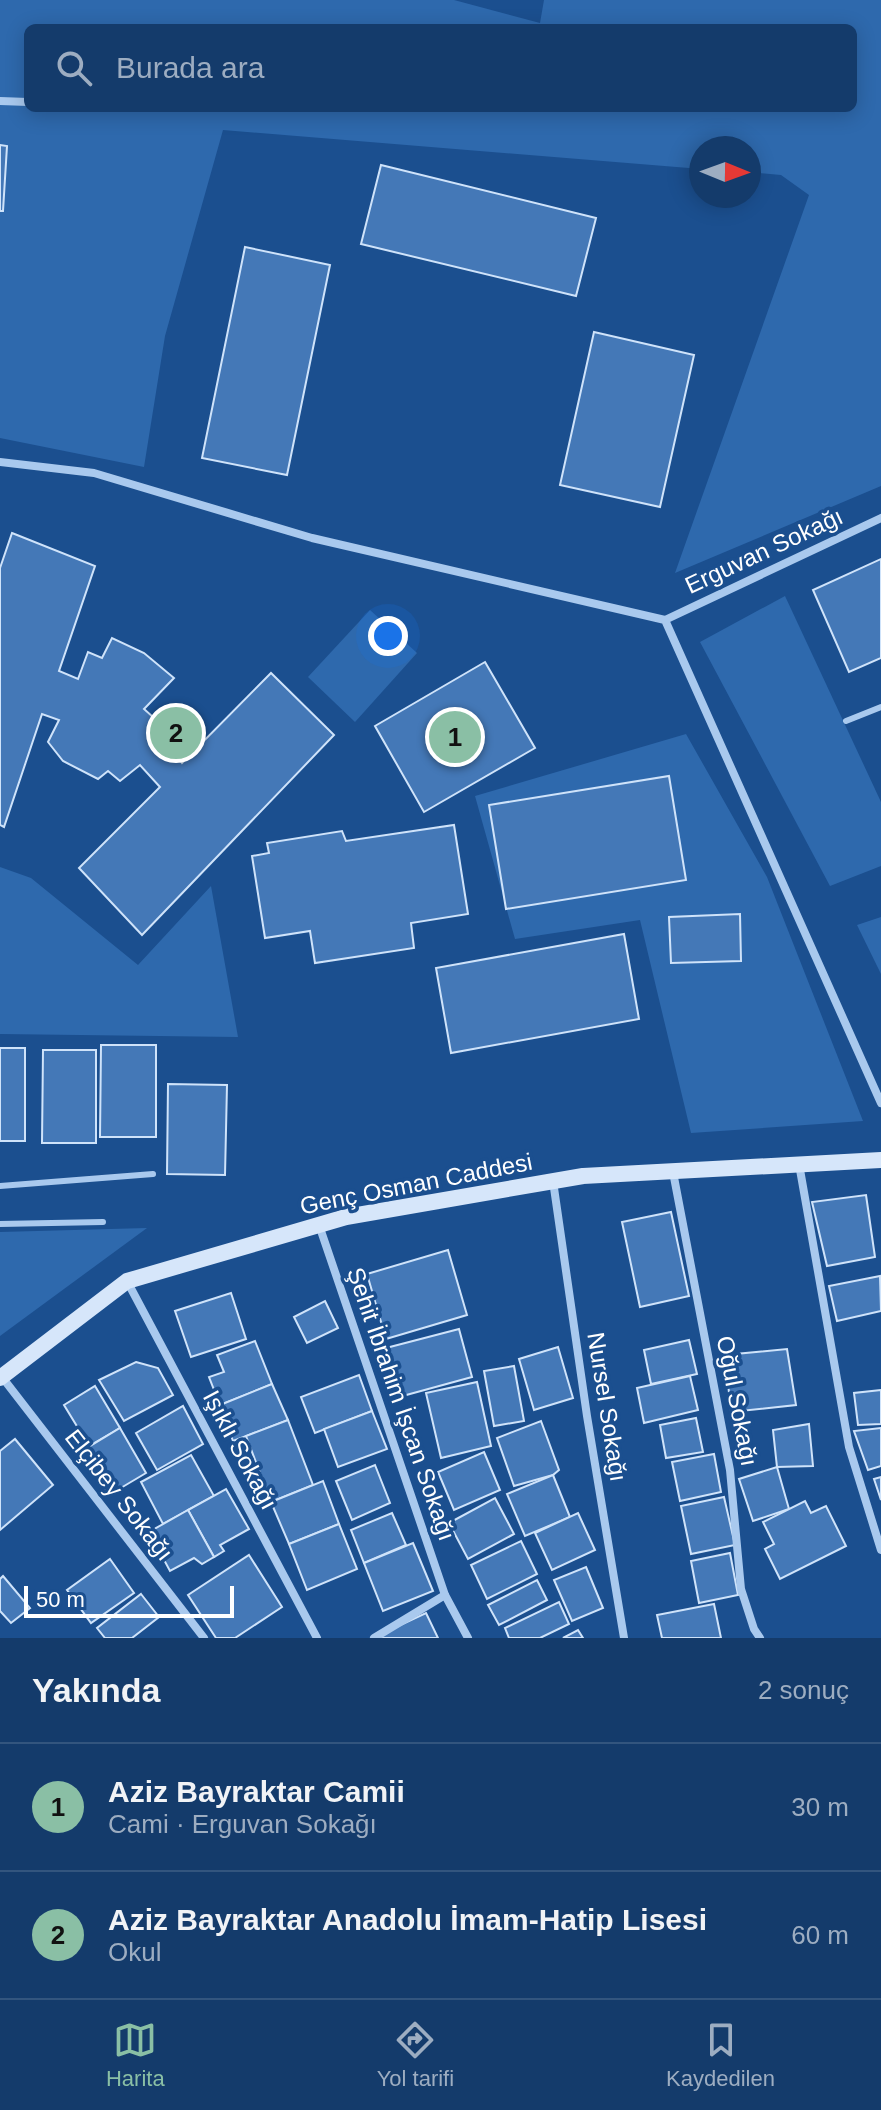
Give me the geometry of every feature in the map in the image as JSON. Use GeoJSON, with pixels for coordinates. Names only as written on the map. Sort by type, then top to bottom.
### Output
{"type":"FeatureCollection","features":[{"type":"Feature","properties":{"kind":"street"},"geometry":{"type":"LineString","coordinates":[[0,101],[24,102]]}},
{"type":"Feature","properties":{"kind":"street"},"geometry":{"type":"LineString","coordinates":[[0,462],[94,473],[312,538],[665,620],[881,1103]]}},
{"type":"Feature","properties":{"kind":"street","name":"Erguvan Sokağı"},"geometry":{"type":"LineString","coordinates":[[665,620],[881,518]]}},
{"type":"Feature","properties":{"kind":"street","name":"Genç Osman Caddesi"},"geometry":{"type":"LineString","coordinates":[[1,1377],[127,1281],[346,1217],[583,1176],[881,1160]]}},
{"type":"Feature","properties":{"kind":"street"},"geometry":{"type":"LineString","coordinates":[[799,1163],[849,1447],[881,1550]]}},
{"type":"Feature","properties":{"kind":"street","name":"Oğul Sokağı"},"geometry":{"type":"LineString","coordinates":[[672,1171],[730,1470],[741,1589],[760,1638]]}},
{"type":"Feature","properties":{"kind":"street","name":"Nursel Sokağı"},"geometry":{"type":"LineString","coordinates":[[553,1181],[587,1416],[624,1638]]}},
{"type":"Feature","properties":{"kind":"street","name":"Şehit İbrahim İşcan Sokağı"},"geometry":{"type":"LineString","coordinates":[[319,1225],[445,1595],[468,1638]]}},
{"type":"Feature","properties":{"kind":"street","name":"Işıklı Sokağı"},"geometry":{"type":"LineString","coordinates":[[127,1281],[317,1638]]}},
{"type":"Feature","properties":{"kind":"street","name":"Elçibey Sokağı"},"geometry":{"type":"LineString","coordinates":[[1,1377],[204,1638]]}},
{"type":"Feature","properties":{"kind":"street"},"geometry":{"type":"LineString","coordinates":[[374,1638],[445,1595]]}},
{"type":"Feature","properties":{"kind":"lane"},"geometry":{"type":"LineString","coordinates":[[846,721],[881,707]]}},
{"type":"Feature","properties":{"kind":"lane"},"geometry":{"type":"LineString","coordinates":[[0,1186],[153,1174]]}},
{"type":"Feature","properties":{"kind":"lane"},"geometry":{"type":"LineString","coordinates":[[0,1224],[103,1222]]}},
{"type":"Feature","properties":{"kind":"shaded area"},"geometry":{"type":"Polygon","coordinates":[[[0,0],[454,0],[540,23],[544,0],[881,0],[881,486],[675,573],[809,195],[781,175],[761,173],[761,136],[689,136],[689,168],[223,130],[165,336],[144,467],[0,438],[0,0]]]}},
{"type":"Feature","properties":{"kind":"shaded area"},"geometry":{"type":"Polygon","coordinates":[[[785,596],[881,802],[881,866],[830,886],[700,642],[785,596]]]}},
{"type":"Feature","properties":{"kind":"shaded area"},"geometry":{"type":"Polygon","coordinates":[[[370,610],[417,653],[355,722],[308,677],[370,610]]]}},
{"type":"Feature","properties":{"kind":"shaded area"},"geometry":{"type":"Polygon","coordinates":[[[686,734],[767,877],[863,1121],[691,1133],[640,920],[515,939],[475,796],[686,734]]]}},
{"type":"Feature","properties":{"kind":"shaded area"},"geometry":{"type":"Polygon","coordinates":[[[0,867],[31,878],[138,965],[211,886],[238,1037],[0,1034],[0,867]]]}},
{"type":"Feature","properties":{"kind":"shaded area"},"geometry":{"type":"Polygon","coordinates":[[[881,917],[881,974],[857,925],[881,917]]]}},
{"type":"Feature","properties":{"kind":"shaded area"},"geometry":{"type":"Polygon","coordinates":[[[147,1228],[0,1336],[0,1232],[147,1228]]]}},
{"type":"Feature","properties":{"kind":"building"},"geometry":{"type":"Polygon","coordinates":[[[0,145],[7,146],[3,211],[0,211],[0,145]]]}},
{"type":"Feature","properties":{"kind":"building"},"geometry":{"type":"Polygon","coordinates":[[[381,165],[596,218],[576,296],[361,244],[381,165]]]}},
{"type":"Feature","properties":{"kind":"building"},"geometry":{"type":"Polygon","coordinates":[[[245,247],[330,265],[287,475],[202,458],[245,247]]]}},
{"type":"Feature","properties":{"kind":"building"},"geometry":{"type":"Polygon","coordinates":[[[594,332],[694,355],[660,507],[560,485],[594,332]]]}},
{"type":"Feature","properties":{"kind":"building"},"geometry":{"type":"Polygon","coordinates":[[[12,533],[95,566],[59,671],[78,679],[88,652],[102,658],[112,638],[144,653],[174,678],[144,709],[173,735],[166,741],[182,763],[271,673],[334,735],[142,935],[79,868],[160,787],[140,765],[120,781],[108,771],[98,779],[63,761],[48,742],[59,720],[42,714],[4,827],[0,825],[0,568],[12,533]]]}},
{"type":"Feature","properties":{"kind":"building"},"geometry":{"type":"Polygon","coordinates":[[[881,559],[881,658],[849,672],[813,590],[881,559]]]}},
{"type":"Feature","properties":{"kind":"building"},"geometry":{"type":"Polygon","coordinates":[[[485,662],[535,748],[424,812],[375,726],[485,662]]]}},
{"type":"Feature","properties":{"kind":"building"},"geometry":{"type":"Polygon","coordinates":[[[669,776],[686,880],[506,909],[489,805],[669,776]]]}},
{"type":"Feature","properties":{"kind":"building"},"geometry":{"type":"Polygon","coordinates":[[[454,825],[468,914],[411,923],[414,948],[315,963],[310,931],[265,938],[252,856],[269,853],[267,843],[342,831],[346,841],[454,825]]]}},
{"type":"Feature","properties":{"kind":"building"},"geometry":{"type":"Polygon","coordinates":[[[740,914],[741,961],[671,963],[669,917],[740,914]]]}},
{"type":"Feature","properties":{"kind":"building"},"geometry":{"type":"Polygon","coordinates":[[[624,934],[639,1019],[451,1053],[436,968],[624,934]]]}},
{"type":"Feature","properties":{"kind":"building"},"geometry":{"type":"Polygon","coordinates":[[[101,1045],[156,1045],[156,1137],[100,1137],[101,1045]]]}},
{"type":"Feature","properties":{"kind":"building"},"geometry":{"type":"Polygon","coordinates":[[[0,1048],[25,1048],[25,1141],[0,1141],[0,1048]]]}},
{"type":"Feature","properties":{"kind":"building"},"geometry":{"type":"Polygon","coordinates":[[[43,1050],[96,1050],[96,1143],[42,1143],[43,1050]]]}},
{"type":"Feature","properties":{"kind":"building"},"geometry":{"type":"Polygon","coordinates":[[[168,1084],[227,1085],[225,1175],[167,1174],[168,1084]]]}},
{"type":"Feature","properties":{"kind":"building"},"geometry":{"type":"Polygon","coordinates":[[[866,1195],[875,1257],[827,1266],[812,1202],[866,1195]]]}},
{"type":"Feature","properties":{"kind":"building"},"geometry":{"type":"Polygon","coordinates":[[[671,1212],[689,1296],[640,1307],[622,1222],[671,1212]]]}},
{"type":"Feature","properties":{"kind":"building"},"geometry":{"type":"Polygon","coordinates":[[[448,1250],[467,1315],[386,1339],[367,1274],[448,1250]]]}},
{"type":"Feature","properties":{"kind":"building"},"geometry":{"type":"Polygon","coordinates":[[[880,1276],[881,1311],[837,1321],[829,1286],[880,1276]]]}},
{"type":"Feature","properties":{"kind":"building"},"geometry":{"type":"Polygon","coordinates":[[[231,1293],[246,1339],[191,1357],[175,1311],[231,1293]]]}},
{"type":"Feature","properties":{"kind":"building"},"geometry":{"type":"Polygon","coordinates":[[[325,1301],[338,1328],[307,1343],[294,1317],[325,1301]]]}},
{"type":"Feature","properties":{"kind":"building"},"geometry":{"type":"Polygon","coordinates":[[[459,1329],[472,1377],[399,1397],[386,1348],[459,1329]]]}},
{"type":"Feature","properties":{"kind":"building"},"geometry":{"type":"Polygon","coordinates":[[[689,1340],[697,1374],[651,1384],[644,1350],[689,1340]]]}},
{"type":"Feature","properties":{"kind":"building"},"geometry":{"type":"Polygon","coordinates":[[[255,1341],[272,1384],[220,1405],[209,1377],[224,1372],[217,1355],[255,1341]]]}},
{"type":"Feature","properties":{"kind":"building"},"geometry":{"type":"Polygon","coordinates":[[[558,1347],[573,1398],[534,1410],[519,1359],[558,1347]]]}},
{"type":"Feature","properties":{"kind":"building"},"geometry":{"type":"Polygon","coordinates":[[[787,1349],[796,1405],[731,1412],[725,1355],[787,1349]]]}},
{"type":"Feature","properties":{"kind":"building"},"geometry":{"type":"Polygon","coordinates":[[[136,1362],[158,1368],[173,1395],[124,1421],[99,1380],[136,1362]]]}},
{"type":"Feature","properties":{"kind":"building"},"geometry":{"type":"Polygon","coordinates":[[[514,1366],[524,1421],[494,1426],[484,1371],[514,1366]]]}},
{"type":"Feature","properties":{"kind":"building"},"geometry":{"type":"Polygon","coordinates":[[[359,1375],[372,1411],[315,1433],[301,1397],[359,1375]]]}},
{"type":"Feature","properties":{"kind":"building"},"geometry":{"type":"Polygon","coordinates":[[[690,1376],[698,1410],[644,1423],[637,1388],[690,1376]]]}},
{"type":"Feature","properties":{"kind":"building"},"geometry":{"type":"Polygon","coordinates":[[[477,1382],[491,1446],[441,1458],[426,1393],[477,1382]]]}},
{"type":"Feature","properties":{"kind":"building"},"geometry":{"type":"Polygon","coordinates":[[[272,1384],[288,1420],[233,1441],[220,1405],[272,1384]]]}},
{"type":"Feature","properties":{"kind":"building"},"geometry":{"type":"Polygon","coordinates":[[[95,1386],[120,1428],[89,1446],[64,1405],[95,1386]]]}},
{"type":"Feature","properties":{"kind":"building"},"geometry":{"type":"Polygon","coordinates":[[[881,1390],[881,1424],[858,1425],[854,1393],[881,1390]]]}},
{"type":"Feature","properties":{"kind":"building"},"geometry":{"type":"Polygon","coordinates":[[[183,1406],[203,1444],[157,1470],[136,1433],[183,1406]]]}},
{"type":"Feature","properties":{"kind":"building"},"geometry":{"type":"Polygon","coordinates":[[[372,1411],[387,1449],[338,1467],[324,1429],[372,1411]]]}},
{"type":"Feature","properties":{"kind":"building"},"geometry":{"type":"Polygon","coordinates":[[[696,1418],[703,1452],[666,1458],[660,1425],[696,1418]]]}},
{"type":"Feature","properties":{"kind":"building"},"geometry":{"type":"Polygon","coordinates":[[[288,1420],[313,1485],[271,1502],[246,1436],[288,1420]]]}},
{"type":"Feature","properties":{"kind":"building"},"geometry":{"type":"Polygon","coordinates":[[[541,1421],[559,1470],[553,1475],[514,1486],[497,1438],[541,1421]]]}},
{"type":"Feature","properties":{"kind":"building"},"geometry":{"type":"Polygon","coordinates":[[[809,1424],[813,1466],[777,1467],[773,1430],[809,1424]]]}},
{"type":"Feature","properties":{"kind":"building"},"geometry":{"type":"Polygon","coordinates":[[[120,1428],[146,1473],[109,1495],[82,1451],[120,1428]]]}},
{"type":"Feature","properties":{"kind":"building"},"geometry":{"type":"Polygon","coordinates":[[[881,1428],[881,1466],[868,1470],[854,1431],[881,1428]]]}},
{"type":"Feature","properties":{"kind":"building"},"geometry":{"type":"Polygon","coordinates":[[[15,1439],[53,1485],[0,1530],[0,1451],[15,1439]]]}},
{"type":"Feature","properties":{"kind":"building"},"geometry":{"type":"Polygon","coordinates":[[[484,1452],[500,1490],[454,1510],[438,1472],[484,1452]]]}},
{"type":"Feature","properties":{"kind":"building"},"geometry":{"type":"Polygon","coordinates":[[[714,1454],[721,1492],[680,1501],[672,1462],[714,1454]]]}},
{"type":"Feature","properties":{"kind":"building"},"geometry":{"type":"Polygon","coordinates":[[[191,1455],[214,1496],[163,1524],[141,1482],[191,1455]]]}},
{"type":"Feature","properties":{"kind":"building"},"geometry":{"type":"Polygon","coordinates":[[[375,1465],[390,1503],[352,1520],[336,1481],[375,1465]]]}},
{"type":"Feature","properties":{"kind":"building"},"geometry":{"type":"Polygon","coordinates":[[[777,1467],[789,1509],[753,1521],[739,1479],[777,1467]]]}},
{"type":"Feature","properties":{"kind":"building"},"geometry":{"type":"Polygon","coordinates":[[[553,1475],[570,1517],[525,1536],[507,1494],[553,1475]]]}},
{"type":"Feature","properties":{"kind":"building"},"geometry":{"type":"Polygon","coordinates":[[[881,1477],[881,1500],[874,1479],[881,1477]]]}},
{"type":"Feature","properties":{"kind":"building"},"geometry":{"type":"Polygon","coordinates":[[[323,1481],[339,1524],[289,1544],[271,1502],[323,1481]]]}},
{"type":"Feature","properties":{"kind":"building"},"geometry":{"type":"Polygon","coordinates":[[[226,1489],[249,1529],[220,1545],[224,1551],[214,1557],[188,1510],[226,1489]]]}},
{"type":"Feature","properties":{"kind":"building"},"geometry":{"type":"Polygon","coordinates":[[[724,1497],[735,1545],[691,1554],[681,1506],[724,1497]]]}},
{"type":"Feature","properties":{"kind":"building"},"geometry":{"type":"Polygon","coordinates":[[[495,1498],[514,1534],[468,1559],[449,1523],[495,1498]]]}},
{"type":"Feature","properties":{"kind":"building"},"geometry":{"type":"Polygon","coordinates":[[[805,1501],[811,1513],[826,1506],[846,1546],[780,1579],[765,1549],[774,1544],[763,1522],[805,1501]]]}},
{"type":"Feature","properties":{"kind":"building"},"geometry":{"type":"Polygon","coordinates":[[[188,1510],[214,1557],[202,1564],[194,1558],[170,1571],[149,1532],[188,1510]]]}},
{"type":"Feature","properties":{"kind":"building"},"geometry":{"type":"Polygon","coordinates":[[[392,1513],[406,1545],[364,1563],[351,1530],[392,1513]]]}},
{"type":"Feature","properties":{"kind":"building"},"geometry":{"type":"Polygon","coordinates":[[[578,1513],[595,1550],[552,1570],[535,1533],[578,1513]]]}},
{"type":"Feature","properties":{"kind":"building"},"geometry":{"type":"Polygon","coordinates":[[[339,1524],[357,1569],[307,1590],[289,1544],[339,1524]]]}},
{"type":"Feature","properties":{"kind":"building"},"geometry":{"type":"Polygon","coordinates":[[[521,1541],[537,1574],[487,1599],[471,1565],[521,1541]]]}},
{"type":"Feature","properties":{"kind":"building"},"geometry":{"type":"Polygon","coordinates":[[[413,1543],[433,1591],[383,1611],[364,1563],[413,1543]]]}},
{"type":"Feature","properties":{"kind":"building"},"geometry":{"type":"Polygon","coordinates":[[[730,1553],[738,1595],[699,1603],[691,1561],[730,1553]]]}},
{"type":"Feature","properties":{"kind":"building"},"geometry":{"type":"Polygon","coordinates":[[[249,1555],[282,1607],[235,1638],[216,1638],[188,1595],[249,1555]]]}},
{"type":"Feature","properties":{"kind":"building"},"geometry":{"type":"Polygon","coordinates":[[[110,1559],[134,1593],[91,1623],[67,1590],[110,1559]]]}},
{"type":"Feature","properties":{"kind":"building"},"geometry":{"type":"Polygon","coordinates":[[[586,1567],[603,1608],[572,1621],[554,1580],[586,1567]]]}},
{"type":"Feature","properties":{"kind":"building"},"geometry":{"type":"Polygon","coordinates":[[[3,1576],[30,1608],[11,1623],[0,1611],[0,1579],[3,1576]]]}},
{"type":"Feature","properties":{"kind":"building"},"geometry":{"type":"Polygon","coordinates":[[[537,1580],[547,1600],[499,1625],[488,1605],[537,1580]]]}},
{"type":"Feature","properties":{"kind":"building"},"geometry":{"type":"Polygon","coordinates":[[[141,1594],[159,1617],[132,1638],[105,1638],[97,1628],[141,1594]]]}},
{"type":"Feature","properties":{"kind":"building"},"geometry":{"type":"Polygon","coordinates":[[[559,1602],[569,1624],[540,1638],[509,1638],[505,1628],[559,1602]]]}},
{"type":"Feature","properties":{"kind":"building"},"geometry":{"type":"Polygon","coordinates":[[[714,1604],[721,1638],[662,1638],[657,1615],[714,1604]]]}},
{"type":"Feature","properties":{"kind":"building"},"geometry":{"type":"Polygon","coordinates":[[[426,1613],[438,1638],[381,1638],[379,1635],[426,1613]]]}},
{"type":"Feature","properties":{"kind":"building"},"geometry":{"type":"Polygon","coordinates":[[[578,1630],[583,1638],[563,1638],[578,1630]]]}},
{"type":"Feature","properties":{"kind":"place","name":"Aziz Bayraktar Anadolu İmam-Hatip Lisesi"},"geometry":{"type":"Point","coordinates":[176,733]}},
{"type":"Feature","properties":{"kind":"place","name":"Aziz Bayraktar Camii"},"geometry":{"type":"Point","coordinates":[455,737]}}]}
